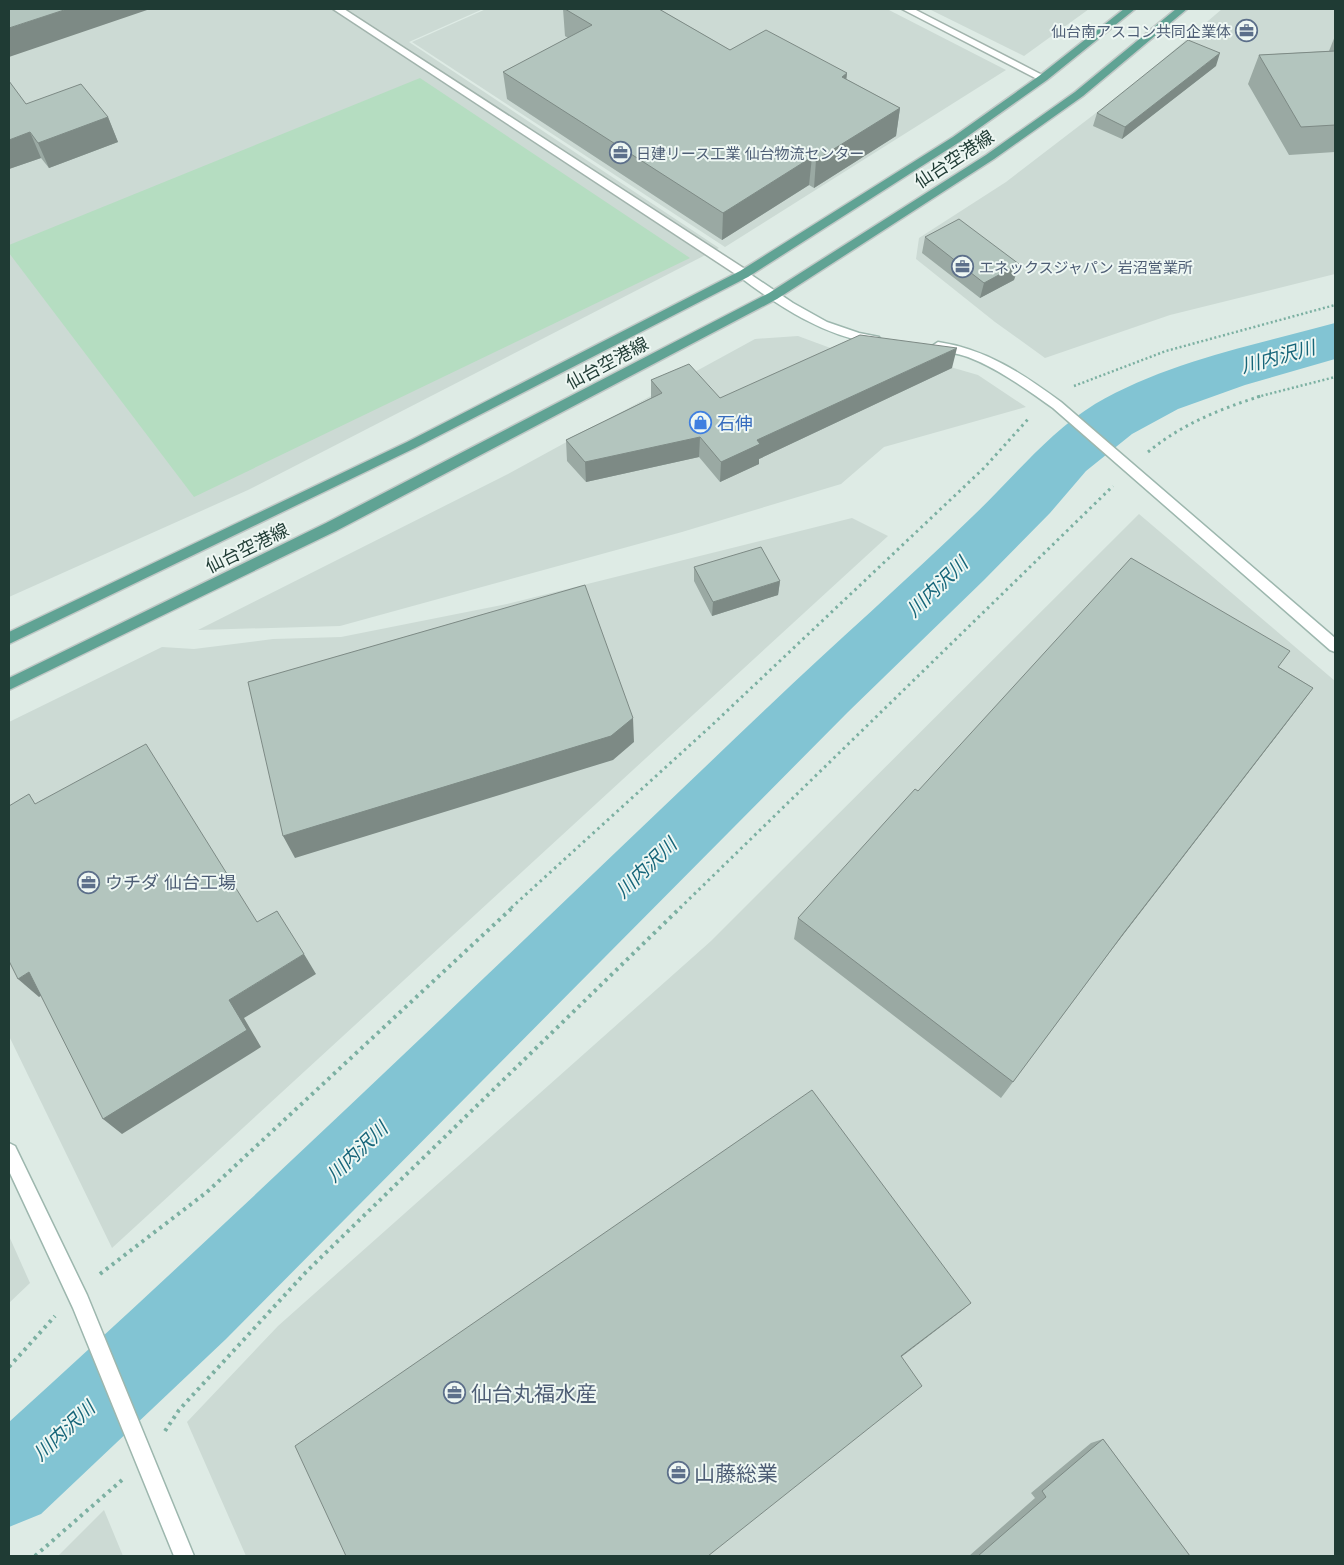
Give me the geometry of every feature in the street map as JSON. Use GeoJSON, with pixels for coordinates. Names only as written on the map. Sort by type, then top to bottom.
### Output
{"type":"FeatureCollection","features":[{"type":"Feature","properties":{"kind":"main road","name":"仙台空港線"},"geometry":{"type":"LineString","coordinates":[[9,638],[411,445],[744,274],[957,139],[1042,78],[1130,9]]}},
{"type":"Feature","properties":{"kind":"main road","name":"仙台空港線"},"geometry":{"type":"LineString","coordinates":[[9,684],[331,527],[773,296],[990,157],[1079,94],[1182,9]]}},
{"type":"Feature","properties":{"kind":"street"},"geometry":{"type":"LineString","coordinates":[[338,9],[744,274],[773,296],[835,330],[859,339],[886,341]]}},
{"type":"Feature","properties":{"kind":"street"},"geometry":{"type":"LineString","coordinates":[[907,9],[1042,78]]}},
{"type":"Feature","properties":{"kind":"street"},"geometry":{"type":"LineString","coordinates":[[923,344],[941,346],[980,356],[1016,374],[1054,402],[1335,646]]}},
{"type":"Feature","properties":{"kind":"street"},"geometry":{"type":"LineString","coordinates":[[9,1152],[78,1297],[184,1556]]}},
{"type":"Feature","properties":{"kind":"path"},"geometry":{"type":"LineString","coordinates":[[9,1367],[78,1297],[206,1192],[254,1149],[437,976],[711,726],[984,468],[1028,418],[1054,402],[1065,390],[1166,351],[1335,305]]}},
{"type":"Feature","properties":{"kind":"path"},"geometry":{"type":"LineString","coordinates":[[35,1556],[142,1453],[306,1272],[1126,465],[1155,444],[1187,426],[1236,403],[1335,377]]}},
{"type":"Feature","properties":{"kind":"shaded area"},"geometry":{"type":"Polygon","coordinates":[[[9,9],[483,9],[409,42],[719,248],[248,490],[9,597],[9,9]]]}},
{"type":"Feature","properties":{"kind":"shaded area"},"geometry":{"type":"Polygon","coordinates":[[[486,9],[887,9],[1006,70],[725,247],[412,42],[486,9]]]}},
{"type":"Feature","properties":{"kind":"shaded area"},"geometry":{"type":"Polygon","coordinates":[[[929,9],[1089,9],[1024,56],[929,9]]]}},
{"type":"Feature","properties":{"kind":"shaded area"},"geometry":{"type":"Polygon","coordinates":[[[1222,9],[1335,9],[1335,274],[1170,315],[1045,358],[995,322],[916,259],[919,238],[1006,182],[1139,80],[1222,9]]]}},
{"type":"Feature","properties":{"kind":"shaded area"},"geometry":{"type":"Polygon","coordinates":[[[798,336],[844,353],[947,366],[978,375],[1026,407],[884,447],[841,484],[682,532],[340,626],[198,630],[508,474],[755,339],[798,336]]]}},
{"type":"Feature","properties":{"kind":"shaded area"},"geometry":{"type":"Polygon","coordinates":[[[1139,514],[1335,681],[1335,1556],[246,1556],[187,1422],[278,1326],[711,941],[1139,514]]]}},
{"type":"Feature","properties":{"kind":"shaded area"},"geometry":{"type":"Polygon","coordinates":[[[852,518],[888,536],[112,1248],[9,1036],[9,722],[162,647],[194,649],[273,639],[341,637],[507,604],[852,518]]]}},
{"type":"Feature","properties":{"kind":"shaded area"},"geometry":{"type":"Polygon","coordinates":[[[9,1236],[30,1283],[9,1303],[9,1236]]]}},
{"type":"Feature","properties":{"kind":"shaded area"},"geometry":{"type":"Polygon","coordinates":[[[104,1510],[123,1556],[58,1556],[104,1510]]]}},
{"type":"Feature","properties":{"kind":"green space"},"geometry":{"type":"Polygon","coordinates":[[[420,78],[690,258],[194,497],[9,253],[9,245],[420,78]]]}},
{"type":"Feature","properties":{"kind":"building"},"geometry":{"type":"Polygon","coordinates":[[[9,9],[67,9],[9,28],[9,9]]]}},
{"type":"Feature","properties":{"kind":"building"},"geometry":{"type":"Polygon","coordinates":[[[565,9],[659,9],[730,50],[766,30],[847,73],[842,77],[900,108],[816,160],[812,157],[723,213],[503,72],[592,25],[565,9]]]}},
{"type":"Feature","properties":{"kind":"building"},"geometry":{"type":"Polygon","coordinates":[[[1188,40],[1220,53],[1125,127],[1097,113],[1188,40]]]}},
{"type":"Feature","properties":{"kind":"building"},"geometry":{"type":"Polygon","coordinates":[[[1335,51],[1335,125],[1301,127],[1259,55],[1335,51]]]}},
{"type":"Feature","properties":{"kind":"building"},"geometry":{"type":"Polygon","coordinates":[[[9,81],[26,104],[81,84],[108,117],[38,143],[30,132],[9,140],[9,81]]]}},
{"type":"Feature","properties":{"kind":"building"},"geometry":{"type":"Polygon","coordinates":[[[959,219],[1019,264],[984,283],[925,237],[959,219]]]}},
{"type":"Feature","properties":{"kind":"building"},"geometry":{"type":"Polygon","coordinates":[[[860,335],[957,348],[757,440],[760,444],[721,462],[700,437],[585,462],[566,440],[662,393],[651,380],[689,364],[720,398],[860,335]]]}},
{"type":"Feature","properties":{"kind":"building"},"geometry":{"type":"Polygon","coordinates":[[[761,547],[780,581],[713,602],[694,567],[761,547]]]}},
{"type":"Feature","properties":{"kind":"building"},"geometry":{"type":"Polygon","coordinates":[[[1131,558],[1290,651],[1278,667],[1313,688],[1123,934],[1013,1082],[798,918],[915,789],[918,791],[1131,558]]]}},
{"type":"Feature","properties":{"kind":"building"},"geometry":{"type":"Polygon","coordinates":[[[585,585],[633,718],[611,736],[283,836],[248,682],[585,585]]]}},
{"type":"Feature","properties":{"kind":"building"},"geometry":{"type":"Polygon","coordinates":[[[146,744],[257,922],[277,911],[304,954],[229,1000],[247,1030],[103,1119],[29,972],[18,979],[9,961],[9,806],[29,794],[35,804],[146,744]]]}},
{"type":"Feature","properties":{"kind":"building"},"geometry":{"type":"Polygon","coordinates":[[[812,1090],[971,1303],[901,1356],[922,1386],[708,1556],[346,1556],[295,1446],[812,1090]]]}},
{"type":"Feature","properties":{"kind":"building"},"geometry":{"type":"Polygon","coordinates":[[[1103,1439],[1190,1556],[978,1556],[1046,1497],[1042,1491],[1103,1439]]]}},
{"type":"Feature","properties":{"kind":"waterway","name":"川内沢川"},"geometry":{"type":"LineString","coordinates":[[9,1482],[196,1309],[825,693],[963,563],[1029,498],[1066,456],[1112,420],[1158,395],[1227,371],[1335,341]]}},
{"type":"Feature","properties":{"kind":"place","name":"仙台南アスコン共同企業体"},"geometry":{"type":"Point","coordinates":[1247,31]}},
{"type":"Feature","properties":{"kind":"place","name":"日建リース工業 仙台物流センター"},"geometry":{"type":"Point","coordinates":[620,153]}},
{"type":"Feature","properties":{"kind":"place","name":"エネックスジャパン 岩沼営業所"},"geometry":{"type":"Point","coordinates":[963,267]}},
{"type":"Feature","properties":{"kind":"place","name":"石伸"},"geometry":{"type":"Point","coordinates":[701,423]}},
{"type":"Feature","properties":{"kind":"place","name":"ウチダ 仙台工場"},"geometry":{"type":"Point","coordinates":[89,882]}},
{"type":"Feature","properties":{"kind":"place","name":"仙台丸福水産"},"geometry":{"type":"Point","coordinates":[455,1393]}},
{"type":"Feature","properties":{"kind":"place","name":"山藤総業"},"geometry":{"type":"Point","coordinates":[678,1473]}}]}
